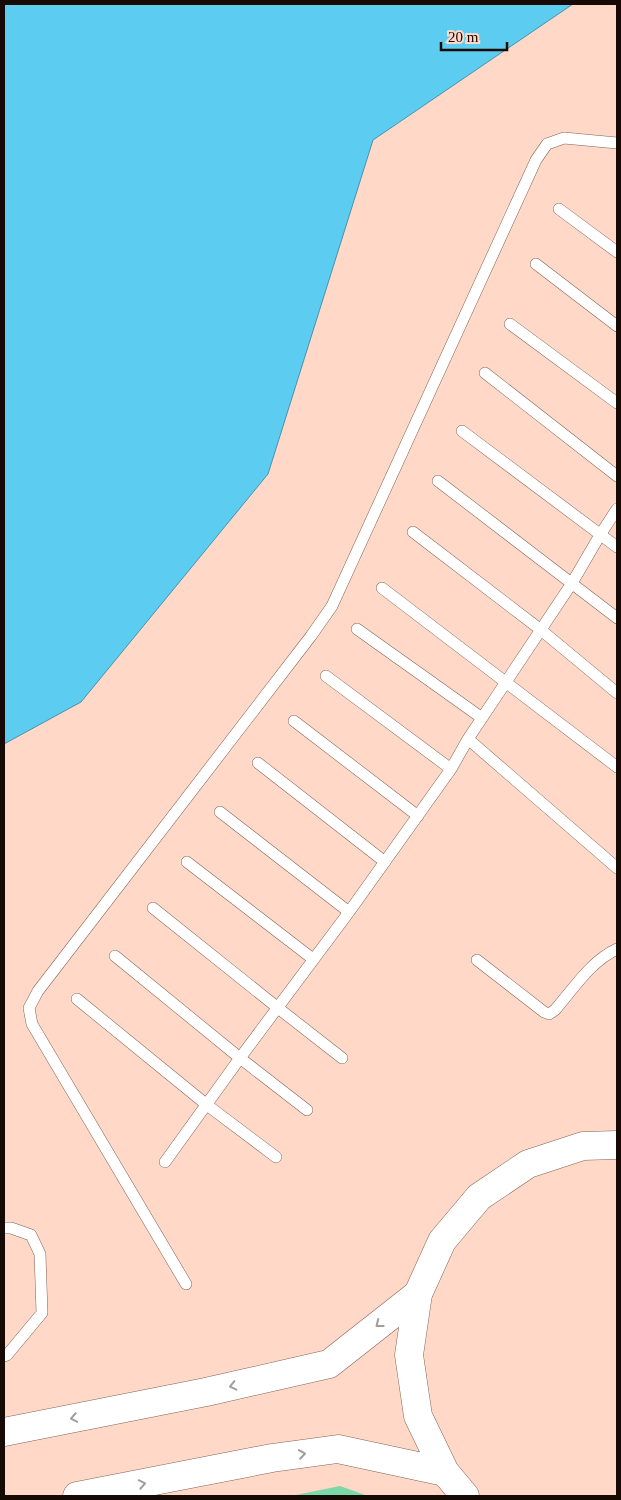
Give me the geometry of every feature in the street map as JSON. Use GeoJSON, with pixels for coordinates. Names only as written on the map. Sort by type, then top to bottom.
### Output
{"type":"FeatureCollection","features":[{"type":"Feature","properties":{"kind":"main road"},"geometry":{"type":"LineString","coordinates":[[465,1496],[445,1472],[418,1416],[409,1355],[418,1294],[442,1241],[479,1197],[528,1164],[583,1146],[617,1144]]}},
{"type":"Feature","properties":{"kind":"main road"},"geometry":{"type":"LineString","coordinates":[[4,1432],[206,1392],[329,1364],[418,1294]]}},
{"type":"Feature","properties":{"kind":"main road"},"geometry":{"type":"LineString","coordinates":[[77,1496],[272,1458],[338,1449],[445,1472]]}},
{"type":"Feature","properties":{"kind":"lane"},"geometry":{"type":"LineString","coordinates":[[186,1284],[32,1024],[29,1008],[38,992],[312,636],[332,606],[536,160],[547,144],[564,138],[617,143]]}},
{"type":"Feature","properties":{"kind":"lane"},"geometry":{"type":"LineString","coordinates":[[559,209],[617,252]]}},
{"type":"Feature","properties":{"kind":"lane"},"geometry":{"type":"LineString","coordinates":[[536,264],[617,326]]}},
{"type":"Feature","properties":{"kind":"lane"},"geometry":{"type":"LineString","coordinates":[[510,324],[617,403]]}},
{"type":"Feature","properties":{"kind":"lane"},"geometry":{"type":"LineString","coordinates":[[485,373],[617,476]]}},
{"type":"Feature","properties":{"kind":"lane"},"geometry":{"type":"LineString","coordinates":[[462,430],[617,547]]}},
{"type":"Feature","properties":{"kind":"lane"},"geometry":{"type":"LineString","coordinates":[[438,481],[617,618]]}},
{"type":"Feature","properties":{"kind":"lane"},"geometry":{"type":"LineString","coordinates":[[165,1162],[313,959],[350,912],[451,769],[468,739],[572,583],[617,509]]}},
{"type":"Feature","properties":{"kind":"lane"},"geometry":{"type":"LineString","coordinates":[[413,532],[541,630],[617,693]]}},
{"type":"Feature","properties":{"kind":"lane"},"geometry":{"type":"LineString","coordinates":[[382,588],[617,767]]}},
{"type":"Feature","properties":{"kind":"lane"},"geometry":{"type":"LineString","coordinates":[[357,629],[482,718]]}},
{"type":"Feature","properties":{"kind":"lane"},"geometry":{"type":"LineString","coordinates":[[326,676],[451,769]]}},
{"type":"Feature","properties":{"kind":"lane"},"geometry":{"type":"LineString","coordinates":[[294,721],[418,816]]}},
{"type":"Feature","properties":{"kind":"lane"},"geometry":{"type":"LineString","coordinates":[[468,739],[617,868]]}},
{"type":"Feature","properties":{"kind":"lane"},"geometry":{"type":"LineString","coordinates":[[258,763],[384,862]]}},
{"type":"Feature","properties":{"kind":"lane"},"geometry":{"type":"LineString","coordinates":[[220,812],[350,912]]}},
{"type":"Feature","properties":{"kind":"lane"},"geometry":{"type":"LineString","coordinates":[[187,862],[313,959]]}},
{"type":"Feature","properties":{"kind":"lane"},"geometry":{"type":"LineString","coordinates":[[153,908],[342,1058]]}},
{"type":"Feature","properties":{"kind":"lane"},"geometry":{"type":"LineString","coordinates":[[478,960],[549,1014],[555,1010],[595,964],[617,949]]}},
{"type":"Feature","properties":{"kind":"lane"},"geometry":{"type":"LineString","coordinates":[[115,956],[307,1110]]}},
{"type":"Feature","properties":{"kind":"lane"},"geometry":{"type":"LineString","coordinates":[[77,999],[206,1105],[276,1157]]}},
{"type":"Feature","properties":{"kind":"lane"},"geometry":{"type":"LineString","coordinates":[[4,1228],[11,1228],[31,1235],[40,1254],[42,1314],[4,1356]]}},
{"type":"Feature","properties":{"kind":"green space"},"geometry":{"type":"Polygon","coordinates":[[[340,1486],[368,1496],[291,1496],[340,1486]]]}},
{"type":"Feature","properties":{"kind":"water"},"geometry":{"type":"Polygon","coordinates":[[[4,4],[573,4],[373,140],[268,474],[81,702],[4,744],[4,4]]]}}]}
